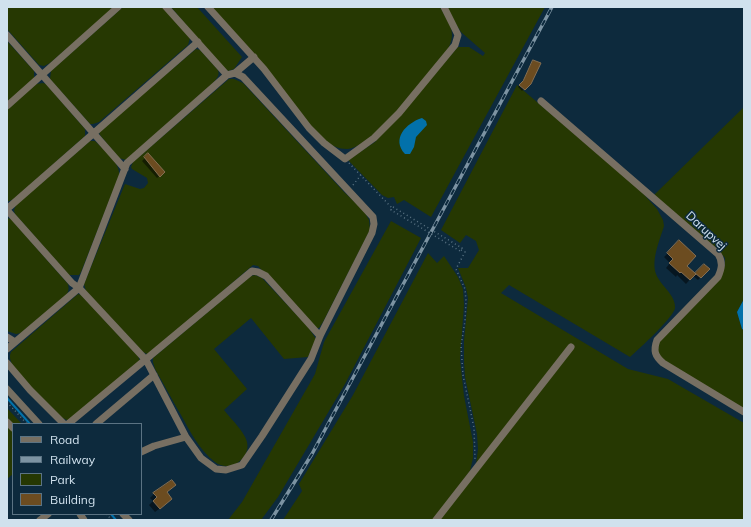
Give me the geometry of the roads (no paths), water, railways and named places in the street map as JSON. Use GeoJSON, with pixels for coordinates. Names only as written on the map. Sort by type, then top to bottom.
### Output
{"type":"FeatureCollection","features":[{"type":"Feature","properties":{"kind":"street"},"geometry":{"type":"LineString","coordinates":[[7,106],[118,7]]}},
{"type":"Feature","properties":{"kind":"street"},"geometry":{"type":"LineString","coordinates":[[166,7],[227,75]]}},
{"type":"Feature","properties":{"kind":"street"},"geometry":{"type":"LineString","coordinates":[[208,7],[254,57],[309,128],[324,143],[345,159],[374,138],[399,113],[455,45],[458,35],[444,7]]}},
{"type":"Feature","properties":{"kind":"street"},"geometry":{"type":"LineString","coordinates":[[7,35],[125,169]]}},
{"type":"Feature","properties":{"kind":"street"},"geometry":{"type":"LineString","coordinates":[[198,42],[7,209],[72,284],[78,288],[146,360],[186,437],[201,458],[216,469],[226,470],[242,465],[311,359],[320,336],[372,233],[374,224],[372,216],[349,191],[243,77],[235,73]]}},
{"type":"Feature","properties":{"kind":"street"},"geometry":{"type":"LineString","coordinates":[[7,349],[78,288],[127,163],[227,75],[235,73],[254,57]]}},
{"type":"Feature","properties":{"kind":"street","name":"Darupvej"},"geometry":{"type":"LineString","coordinates":[[541,101],[718,254],[722,260],[722,268],[718,277],[657,340],[654,352],[663,363],[744,412]]}},
{"type":"Feature","properties":{"kind":"street"},"geometry":{"type":"LineString","coordinates":[[69,423],[252,271],[266,276],[320,336]]}},
{"type":"Feature","properties":{"kind":"street"},"geometry":{"type":"LineString","coordinates":[[7,337],[15,342]]}},
{"type":"Feature","properties":{"kind":"street"},"geometry":{"type":"LineString","coordinates":[[436,520],[570,347]]}},
{"type":"Feature","properties":{"kind":"street"},"geometry":{"type":"LineString","coordinates":[[7,363],[35,395],[63,423]]}},
{"type":"Feature","properties":{"kind":"street"},"geometry":{"type":"LineString","coordinates":[[97,423],[154,375]]}},
{"type":"Feature","properties":{"kind":"street"},"geometry":{"type":"LineString","coordinates":[[7,389],[39,423]]}},
{"type":"Feature","properties":{"kind":"street"},"geometry":{"type":"LineString","coordinates":[[142,452],[154,446],[186,437]]}},
{"type":"Feature","properties":{"kind":"water"},"geometry":{"type":"Polygon","coordinates":[[[422,118],[426,121],[427,125],[416,137],[414,147],[410,154],[405,154],[400,143],[402,132],[416,120],[422,118]]]}},
{"type":"Feature","properties":{"kind":"water"},"geometry":{"type":"Polygon","coordinates":[[[744,299],[744,330],[742,329],[737,312],[744,299]]]}},
{"type":"Feature","properties":{"kind":"waterway"},"geometry":{"type":"LineString","coordinates":[[7,398],[29,423]]}},
{"type":"Feature","properties":{"kind":"waterway"},"geometry":{"type":"LineString","coordinates":[[112,515],[116,520]]}},
{"type":"Feature","properties":{"kind":"railway"},"geometry":{"type":"LineString","coordinates":[[271,520],[312,454],[552,7]]}}]}
